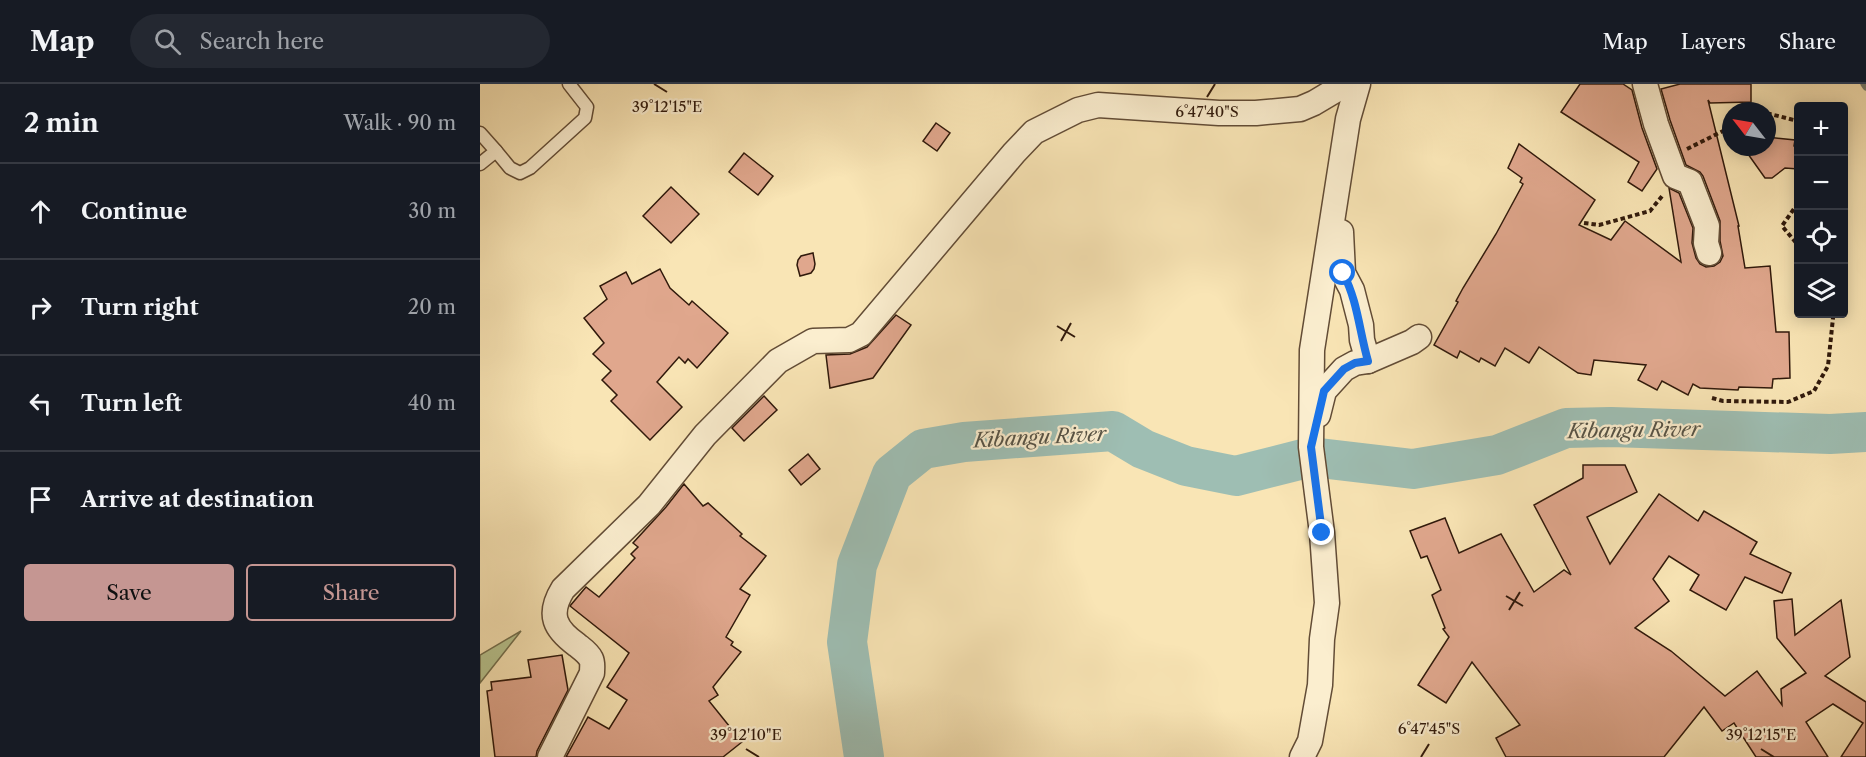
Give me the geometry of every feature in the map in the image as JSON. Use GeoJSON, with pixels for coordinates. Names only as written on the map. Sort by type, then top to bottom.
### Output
{"type":"FeatureCollection","features":[{"type":"Feature","properties":{"kind":"street"},"geometry":{"type":"LineString","coordinates":[[550,757],[592,673],[591,659],[587,653],[564,635],[558,627],[554,608],[563,589],[650,505],[705,435],[778,361],[813,341],[849,340],[861,334],[1034,132],[1078,110],[1098,105],[1219,113],[1256,113],[1300,109],[1346,84]]}},
{"type":"Feature","properties":{"kind":"street"},"geometry":{"type":"LineString","coordinates":[[1302,757],[1310,741],[1320,685],[1328,603],[1311,447],[1312,350],[1348,119],[1358,84]]}},
{"type":"Feature","properties":{"kind":"street"},"geometry":{"type":"LineString","coordinates":[[1645,84],[1675,176],[1690,182],[1707,226],[1706,243],[1709,253]]}},
{"type":"Feature","properties":{"kind":"street"},"geometry":{"type":"LineString","coordinates":[[1338,188],[1343,273],[1352,290],[1368,361]]}},
{"type":"Feature","properties":{"kind":"street"},"geometry":{"type":"LineString","coordinates":[[1311,447],[1324,391],[1344,369],[1355,363],[1368,361],[1419,337]]}},
{"type":"Feature","properties":{"kind":"lane"},"geometry":{"type":"LineString","coordinates":[[480,133],[510,168],[520,173],[530,168],[585,118],[587,107],[569,84]]}},
{"type":"Feature","properties":{"kind":"lane"},"geometry":{"type":"LineString","coordinates":[[480,164],[496,151]]}},
{"type":"Feature","properties":{"kind":"path"},"geometry":{"type":"LineString","coordinates":[[1776,116],[1794,120]]}},
{"type":"Feature","properties":{"kind":"path"},"geometry":{"type":"LineString","coordinates":[[1660,135],[1676,153],[1722,131]]}},
{"type":"Feature","properties":{"kind":"path"},"geometry":{"type":"LineString","coordinates":[[1584,223],[1599,225],[1650,211],[1675,176]]}},
{"type":"Feature","properties":{"kind":"path"},"geometry":{"type":"LineString","coordinates":[[1794,209],[1782,226],[1794,240]]}},
{"type":"Feature","properties":{"kind":"path"},"geometry":{"type":"LineString","coordinates":[[1712,398],[1723,401],[1788,402],[1814,391],[1828,366],[1833,318]]}},
{"type":"Feature","properties":{"kind":"green space"},"geometry":{"type":"Polygon","coordinates":[[[521,631],[480,683],[480,655],[521,631]]]}},
{"type":"Feature","properties":{"kind":"building"},"geometry":{"type":"Polygon","coordinates":[[[1580,84],[1623,84],[1632,90],[1642,128],[1657,169],[1642,191],[1628,182],[1639,162],[1561,112],[1580,84]]]}},
{"type":"Feature","properties":{"kind":"building"},"geometry":{"type":"Polygon","coordinates":[[[1680,84],[1751,84],[1751,102],[1710,103],[1708,100],[1739,226],[1745,268],[1770,266],[1776,332],[1789,332],[1790,378],[1773,379],[1772,388],[1739,387],[1738,390],[1700,388],[1693,384],[1688,395],[1662,381],[1657,390],[1638,380],[1646,365],[1594,360],[1591,375],[1578,373],[1539,347],[1529,363],[1505,348],[1495,366],[1481,358],[1479,362],[1460,351],[1457,358],[1434,345],[1458,302],[1456,301],[1463,288],[1523,184],[1520,182],[1522,178],[1508,168],[1519,144],[1595,200],[1579,225],[1611,240],[1625,221],[1681,262],[1669,188],[1679,193],[1693,228],[1692,243],[1700,264],[1706,267],[1720,262],[1723,256],[1720,221],[1703,176],[1686,165],[1661,89],[1680,84]]]}},
{"type":"Feature","properties":{"kind":"building"},"geometry":{"type":"Polygon","coordinates":[[[936,123],[950,133],[937,151],[923,141],[936,123]]]}},
{"type":"Feature","properties":{"kind":"building"},"geometry":{"type":"Polygon","coordinates":[[[1776,138],[1794,140],[1794,169],[1785,168],[1772,178],[1765,178],[1749,156],[1776,156],[1776,138]]]}},
{"type":"Feature","properties":{"kind":"building"},"geometry":{"type":"Polygon","coordinates":[[[744,153],[773,176],[758,195],[729,172],[744,153]]]}},
{"type":"Feature","properties":{"kind":"building"},"geometry":{"type":"Polygon","coordinates":[[[671,187],[699,214],[671,243],[643,216],[671,187]]]}},
{"type":"Feature","properties":{"kind":"building"},"geometry":{"type":"Polygon","coordinates":[[[813,253],[814,269],[811,273],[800,276],[798,260],[801,256],[813,253]]]}},
{"type":"Feature","properties":{"kind":"building"},"geometry":{"type":"Polygon","coordinates":[[[660,269],[670,288],[689,305],[692,301],[728,333],[697,368],[688,359],[685,363],[679,357],[657,382],[682,407],[650,440],[611,401],[617,395],[602,380],[611,371],[593,354],[604,343],[584,318],[607,299],[600,286],[626,272],[632,284],[660,269]]]}},
{"type":"Feature","properties":{"kind":"building"},"geometry":{"type":"Polygon","coordinates":[[[896,315],[911,325],[873,378],[830,388],[826,355],[850,354],[867,347],[896,315]]]}},
{"type":"Feature","properties":{"kind":"building"},"geometry":{"type":"Polygon","coordinates":[[[764,396],[777,410],[744,441],[732,428],[764,396]]]}},
{"type":"Feature","properties":{"kind":"building"},"geometry":{"type":"Polygon","coordinates":[[[808,454],[820,469],[801,485],[789,470],[808,454]]]}},
{"type":"Feature","properties":{"kind":"building"},"geometry":{"type":"Polygon","coordinates":[[[1583,465],[1625,465],[1637,492],[1587,517],[1610,564],[1659,494],[1698,521],[1704,511],[1757,542],[1750,554],[1791,573],[1782,593],[1745,577],[1726,610],[1690,590],[1699,575],[1669,556],[1653,579],[1669,601],[1635,628],[1671,651],[1725,696],[1757,671],[1782,705],[1781,689],[1806,673],[1777,638],[1774,601],[1792,599],[1795,635],[1841,600],[1850,657],[1825,676],[1866,702],[1866,757],[1841,757],[1863,723],[1833,704],[1806,722],[1828,757],[1756,757],[1734,723],[1722,731],[1704,707],[1664,757],[1506,757],[1496,738],[1520,725],[1472,662],[1446,703],[1418,685],[1449,637],[1443,629],[1445,628],[1432,595],[1441,590],[1427,556],[1421,558],[1410,531],[1445,518],[1459,553],[1501,534],[1534,592],[1564,570],[1571,575],[1534,505],[1583,478],[1583,465]]]}},
{"type":"Feature","properties":{"kind":"building"},"geometry":{"type":"Polygon","coordinates":[[[684,484],[703,506],[708,503],[742,534],[740,536],[766,556],[740,589],[750,595],[726,637],[733,642],[731,645],[741,652],[713,687],[718,695],[709,701],[742,742],[723,757],[566,757],[588,717],[609,729],[627,700],[607,687],[629,653],[570,606],[586,587],[599,597],[635,558],[631,554],[638,547],[633,543],[684,484]]]}},
{"type":"Feature","properties":{"kind":"building"},"geometry":{"type":"Polygon","coordinates":[[[562,655],[568,690],[536,757],[495,757],[487,691],[492,690],[491,682],[531,677],[528,660],[562,655]]]}},
{"type":"Feature","properties":{"kind":"waterway","name":"Kibangu River"},"geometry":{"type":"LineString","coordinates":[[864,757],[847,642],[857,565],[892,474],[923,449],[964,442],[1113,431],[1143,449],[1186,466],[1236,476],[1311,457],[1413,469],[1497,455],[1566,428],[1611,427],[1830,434],[1866,432]]}},
{"type":"Feature","properties":{"kind":"route"},"geometry":{"type":"LineString","coordinates":[[1322,533],[1311,447],[1324,391],[1344,369],[1355,363],[1368,361],[1352,290],[1343,273]]}}]}
